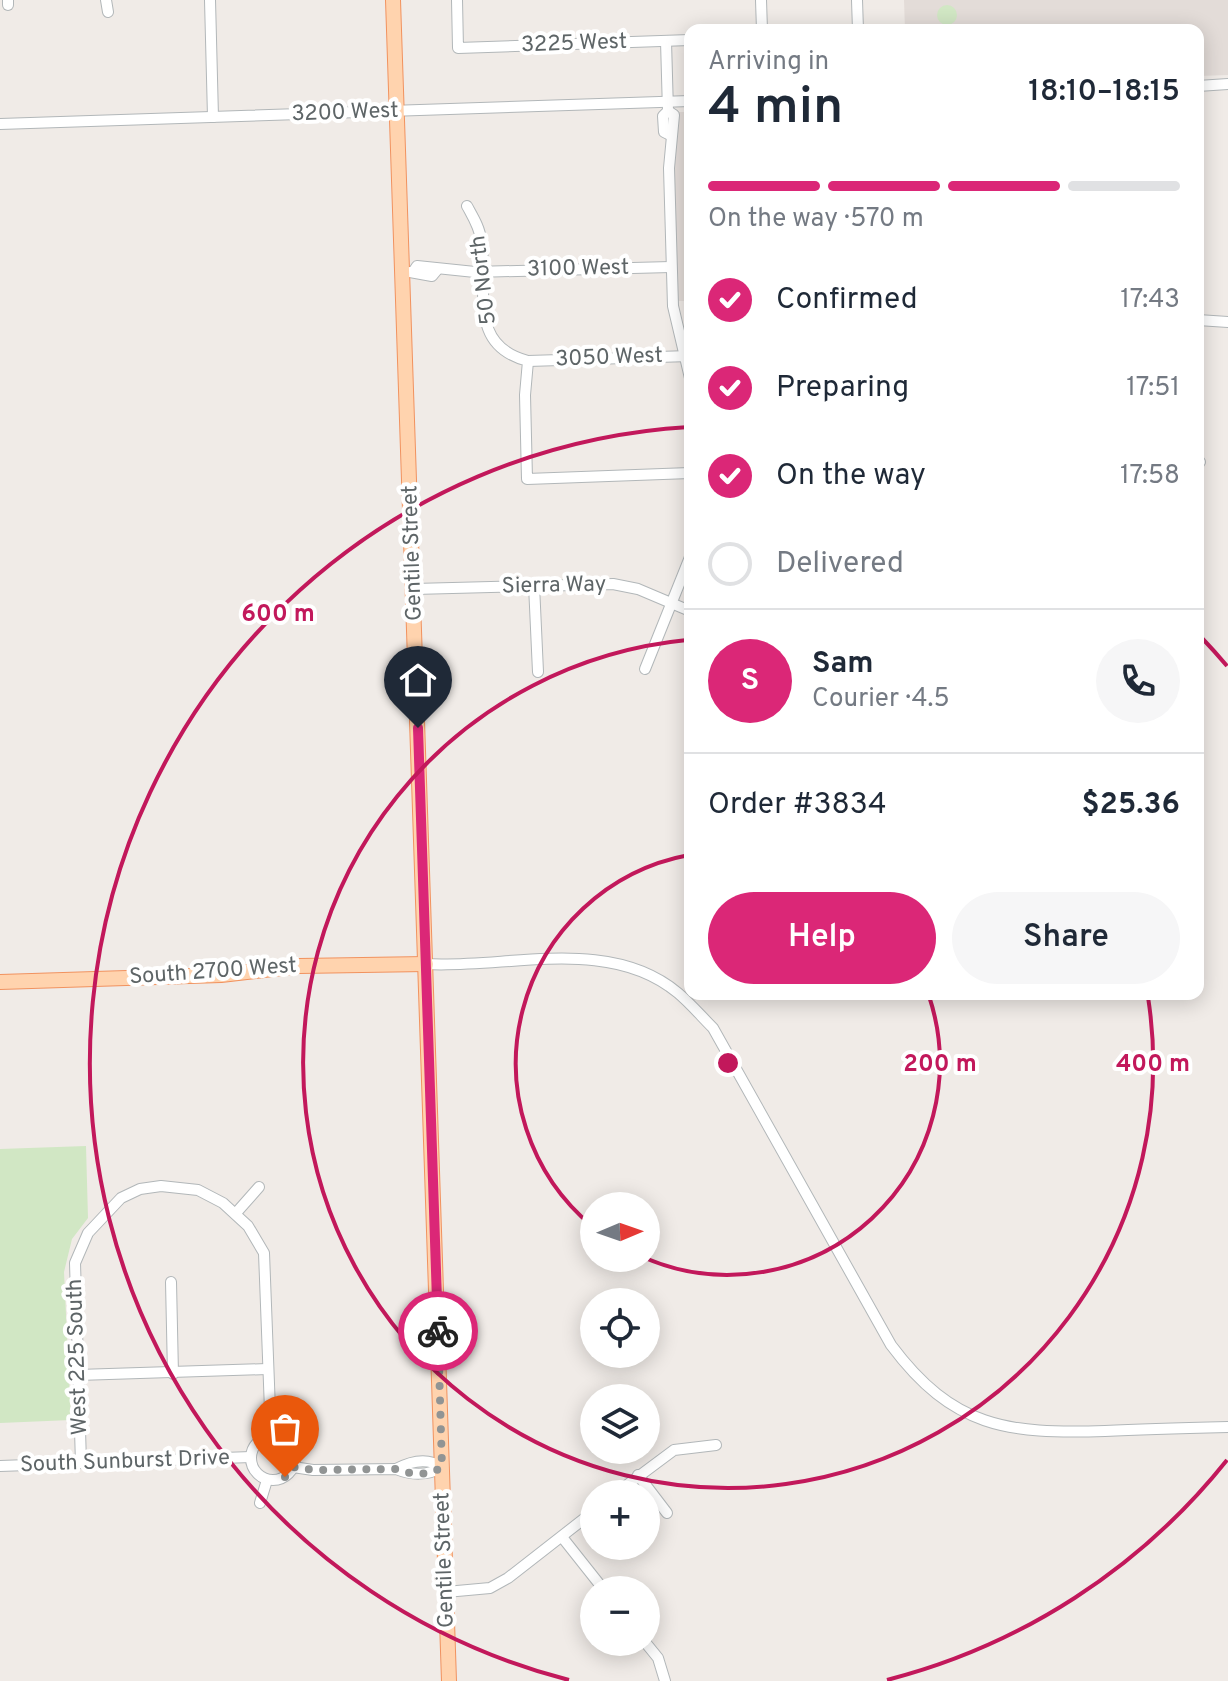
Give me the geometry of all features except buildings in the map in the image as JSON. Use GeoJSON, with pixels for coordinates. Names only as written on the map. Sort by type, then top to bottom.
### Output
{"type":"FeatureCollection","features":[{"type":"Feature","properties":{"kind":"main road","name":"Gentile Street"},"geometry":{"type":"LineString","coordinates":[[393,0],[409,272],[414,589],[449,1681]]}},
{"type":"Feature","properties":{"kind":"main road","name":"South 2700 West"},"geometry":{"type":"LineString","coordinates":[[0,982],[221,975],[299,966],[426,964]]}},
{"type":"Feature","properties":{"kind":"street"},"geometry":{"type":"LineString","coordinates":[[106,0],[108,12]]}},
{"type":"Feature","properties":{"kind":"street"},"geometry":{"type":"LineString","coordinates":[[210,0],[213,117]]}},
{"type":"Feature","properties":{"kind":"street","name":"3225 West"},"geometry":{"type":"LineString","coordinates":[[457,0],[458,48],[684,40]]}},
{"type":"Feature","properties":{"kind":"street"},"geometry":{"type":"LineString","coordinates":[[761,0],[762,24]]}},
{"type":"Feature","properties":{"kind":"street"},"geometry":{"type":"LineString","coordinates":[[857,0],[858,24]]}},
{"type":"Feature","properties":{"kind":"street"},"geometry":{"type":"LineString","coordinates":[[666,41],[668,106],[663,116],[664,132],[670,135],[673,306],[684,343]]}},
{"type":"Feature","properties":{"kind":"street"},"geometry":{"type":"LineString","coordinates":[[1204,86],[1228,84]]}},
{"type":"Feature","properties":{"kind":"street","name":"3200 West"},"geometry":{"type":"LineString","coordinates":[[0,124],[668,106],[684,102]]}},
{"type":"Feature","properties":{"kind":"street","name":"50 North"},"geometry":{"type":"LineString","coordinates":[[467,206],[479,231],[487,330],[506,352],[528,361]]}},
{"type":"Feature","properties":{"kind":"street","name":"3100 West"},"geometry":{"type":"LineString","coordinates":[[409,272],[417,266],[483,272],[671,267]]}},
{"type":"Feature","properties":{"kind":"street"},"geometry":{"type":"LineString","coordinates":[[1204,320],[1228,321]]}},
{"type":"Feature","properties":{"kind":"street","name":"3050 West"},"geometry":{"type":"LineString","coordinates":[[528,361],[684,356]]}},
{"type":"Feature","properties":{"kind":"street"},"geometry":{"type":"LineString","coordinates":[[528,361],[525,395],[527,479],[684,473]]}},
{"type":"Feature","properties":{"kind":"street"},"geometry":{"type":"LineString","coordinates":[[645,669],[684,570]]}},
{"type":"Feature","properties":{"kind":"street","name":"Sierra Way"},"geometry":{"type":"LineString","coordinates":[[414,589],[613,584],[684,608]]}},
{"type":"Feature","properties":{"kind":"street"},"geometry":{"type":"LineString","coordinates":[[534,585],[538,672]]}},
{"type":"Feature","properties":{"kind":"street"},"geometry":{"type":"LineString","coordinates":[[426,964],[605,961],[635,969],[677,991],[684,998]]}},
{"type":"Feature","properties":{"kind":"street"},"geometry":{"type":"LineString","coordinates":[[686,1000],[713,1028],[891,1345],[914,1376],[959,1410],[983,1420],[1037,1433],[1228,1427]]}},
{"type":"Feature","properties":{"kind":"street","name":"West 225 South"},"geometry":{"type":"LineString","coordinates":[[81,1463],[75,1263],[88,1233],[121,1198],[140,1189],[161,1186],[198,1190],[236,1213]]}},
{"type":"Feature","properties":{"kind":"street"},"geometry":{"type":"LineString","coordinates":[[259,1187],[236,1213],[254,1235],[266,1259],[271,1436]]}},
{"type":"Feature","properties":{"kind":"street"},"geometry":{"type":"LineString","coordinates":[[171,1282],[173,1374]]}},
{"type":"Feature","properties":{"kind":"street"},"geometry":{"type":"LineString","coordinates":[[78,1375],[267,1369]]}},
{"type":"Feature","properties":{"kind":"street"},"geometry":{"type":"LineString","coordinates":[[271,1436],[291,1445],[293,1467]]}},
{"type":"Feature","properties":{"kind":"street"},"geometry":{"type":"LineString","coordinates":[[271,1436],[255,1445],[251,1457],[255,1471],[267,1480],[280,1480],[293,1467]]}},
{"type":"Feature","properties":{"kind":"street"},"geometry":{"type":"LineString","coordinates":[[632,1480],[674,1450],[716,1445]]}},
{"type":"Feature","properties":{"kind":"street","name":"South Sunburst Drive"},"geometry":{"type":"LineString","coordinates":[[0,1466],[251,1457]]}},
{"type":"Feature","properties":{"kind":"street"},"geometry":{"type":"LineString","coordinates":[[293,1467],[313,1470],[396,1469],[408,1474],[433,1473],[442,1467]]}},
{"type":"Feature","properties":{"kind":"street"},"geometry":{"type":"LineString","coordinates":[[638,1475],[667,1513]]}},
{"type":"Feature","properties":{"kind":"street"},"geometry":{"type":"LineString","coordinates":[[260,1503],[267,1480]]}},
{"type":"Feature","properties":{"kind":"street"},"geometry":{"type":"LineString","coordinates":[[446,1592],[490,1588],[508,1578],[580,1522]]}},
{"type":"Feature","properties":{"kind":"street"},"geometry":{"type":"LineString","coordinates":[[562,1537],[593,1576]]}},
{"type":"Feature","properties":{"kind":"street"},"geometry":{"type":"LineString","coordinates":[[656,1656],[665,1681]]}},
{"type":"Feature","properties":{"kind":"shaded area"},"geometry":{"type":"Polygon","coordinates":[[[904,0],[1228,0],[1228,75],[1204,76],[1204,24],[905,24],[904,0]]]}},
{"type":"Feature","properties":{"kind":"shaded area"},"geometry":{"type":"Polygon","coordinates":[[[677,112],[684,112],[684,301],[678,301],[673,180],[677,112]]]}},
{"type":"Feature","properties":{"kind":"green space"},"geometry":{"type":"Polygon","coordinates":[[[943,6],[951,6],[956,11],[956,19],[951,24],[943,24],[938,19],[938,11],[943,6]]]}},
{"type":"Feature","properties":{"kind":"green space"},"geometry":{"type":"Polygon","coordinates":[[[86,1146],[88,1218],[72,1239],[64,1272],[71,1420],[0,1423],[0,1149],[86,1146]]]}},
{"type":"Feature","properties":{"kind":"way so far"},"geometry":{"type":"LineString","coordinates":[[285,1477],[293,1467],[305,1470],[396,1469],[408,1474],[433,1473],[442,1467],[438,1331]]}},
{"type":"Feature","properties":{"kind":"route"},"geometry":{"type":"LineString","coordinates":[[418,728],[438,1331]]}}]}
